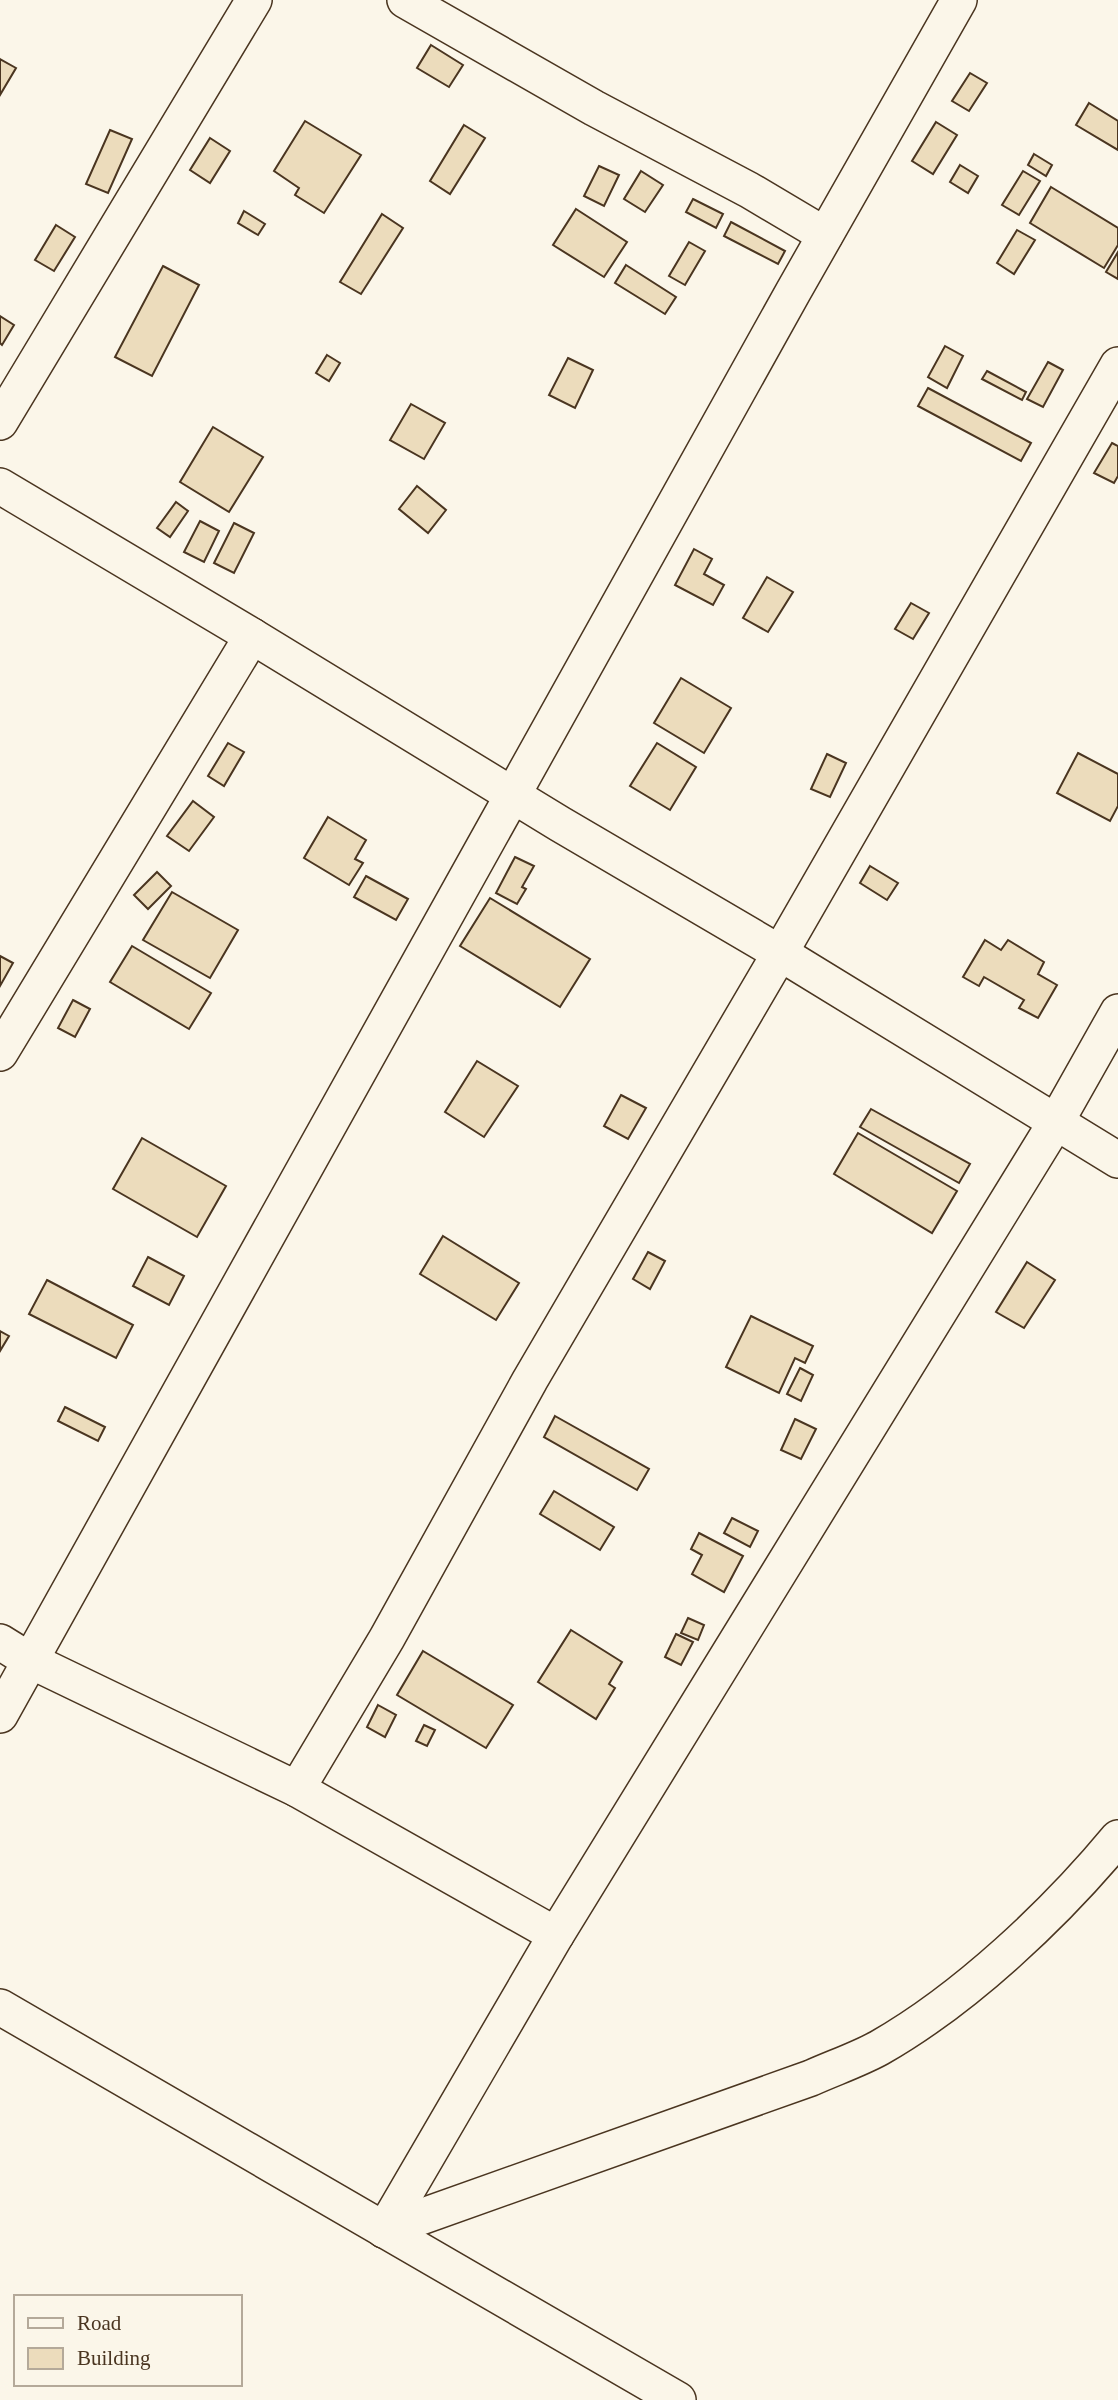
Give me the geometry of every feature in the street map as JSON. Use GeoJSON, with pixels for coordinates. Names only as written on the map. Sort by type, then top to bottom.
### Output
{"type":"FeatureCollection","features":[{"type":"Feature","properties":{"kind":"street"},"geometry":{"type":"LineString","coordinates":[[0,422],[254,0]]}},
{"type":"Feature","properties":{"kind":"street"},"geometry":{"type":"LineString","coordinates":[[405,0],[594,108],[749,190],[825,235]]}},
{"type":"Feature","properties":{"kind":"street"},"geometry":{"type":"LineString","coordinates":[[0,1714],[14,1651],[512,795],[959,0]]}},
{"type":"Feature","properties":{"kind":"street"},"geometry":{"type":"LineString","coordinates":[[297,1789],[387,1639],[530,1380],[780,953],[1118,365]]}},
{"type":"Feature","properties":{"kind":"street"},"geometry":{"type":"LineString","coordinates":[[0,486],[253,636],[512,795],[780,953],[1118,1160]]}},
{"type":"Feature","properties":{"kind":"street"},"geometry":{"type":"LineString","coordinates":[[0,1053],[253,636]]}},
{"type":"Feature","properties":{"kind":"street"},"geometry":{"type":"LineString","coordinates":[[383,2230],[556,1935],[1056,1122],[1118,1012]]}},
{"type":"Feature","properties":{"kind":"street"},"geometry":{"type":"LineString","coordinates":[[14,1651],[297,1789],[556,1935]]}},
{"type":"Feature","properties":{"kind":"street"},"geometry":{"type":"LineString","coordinates":[[383,2230],[811,2078],[877,2048],[954,1998],[1042,1920],[1118,1838]]}},
{"type":"Feature","properties":{"kind":"street"},"geometry":{"type":"LineString","coordinates":[[0,2007],[678,2400]]}},
{"type":"Feature","properties":{"kind":"building"},"geometry":{"type":"Polygon","coordinates":[[[431,45],[463,65],[449,87],[417,68],[431,45]]]}},
{"type":"Feature","properties":{"kind":"building"},"geometry":{"type":"Polygon","coordinates":[[[0,59],[16,68],[0,95],[0,59]]]}},
{"type":"Feature","properties":{"kind":"building"},"geometry":{"type":"Polygon","coordinates":[[[970,73],[987,83],[969,111],[952,101],[970,73]]]}},
{"type":"Feature","properties":{"kind":"building"},"geometry":{"type":"Polygon","coordinates":[[[1089,103],[1118,121],[1118,150],[1076,125],[1089,103]]]}},
{"type":"Feature","properties":{"kind":"building"},"geometry":{"type":"Polygon","coordinates":[[[305,121],[361,155],[324,213],[295,195],[299,188],[274,171],[305,121]]]}},
{"type":"Feature","properties":{"kind":"building"},"geometry":{"type":"Polygon","coordinates":[[[936,122],[957,135],[933,174],[912,161],[936,122]]]}},
{"type":"Feature","properties":{"kind":"building"},"geometry":{"type":"Polygon","coordinates":[[[464,125],[485,138],[450,194],[430,181],[464,125]]]}},
{"type":"Feature","properties":{"kind":"building"},"geometry":{"type":"Polygon","coordinates":[[[110,130],[132,139],[108,193],[86,184],[110,130]]]}},
{"type":"Feature","properties":{"kind":"building"},"geometry":{"type":"Polygon","coordinates":[[[210,138],[230,151],[210,183],[190,170],[210,138]]]}},
{"type":"Feature","properties":{"kind":"building"},"geometry":{"type":"Polygon","coordinates":[[[1034,154],[1052,165],[1046,176],[1028,165],[1034,154]]]}},
{"type":"Feature","properties":{"kind":"building"},"geometry":{"type":"Polygon","coordinates":[[[960,165],[978,176],[968,193],[950,182],[960,165]]]}},
{"type":"Feature","properties":{"kind":"building"},"geometry":{"type":"Polygon","coordinates":[[[599,166],[619,175],[604,206],[584,196],[599,166]]]}},
{"type":"Feature","properties":{"kind":"building"},"geometry":{"type":"Polygon","coordinates":[[[641,171],[663,185],[645,212],[624,199],[641,171]]]}},
{"type":"Feature","properties":{"kind":"building"},"geometry":{"type":"Polygon","coordinates":[[[1023,171],[1040,181],[1019,215],[1002,205],[1023,171]]]}},
{"type":"Feature","properties":{"kind":"building"},"geometry":{"type":"Polygon","coordinates":[[[1051,187],[1118,228],[1118,245],[1104,268],[1030,223],[1051,187]]]}},
{"type":"Feature","properties":{"kind":"building"},"geometry":{"type":"Polygon","coordinates":[[[693,199],[723,214],[716,228],[686,212],[693,199]]]}},
{"type":"Feature","properties":{"kind":"building"},"geometry":{"type":"Polygon","coordinates":[[[576,209],[627,242],[604,277],[553,245],[576,209]]]}},
{"type":"Feature","properties":{"kind":"building"},"geometry":{"type":"Polygon","coordinates":[[[244,211],[265,224],[258,235],[238,223],[244,211]]]}},
{"type":"Feature","properties":{"kind":"building"},"geometry":{"type":"Polygon","coordinates":[[[382,214],[403,228],[361,294],[340,282],[382,214]]]}},
{"type":"Feature","properties":{"kind":"building"},"geometry":{"type":"Polygon","coordinates":[[[731,222],[785,251],[778,264],[724,236],[731,222]]]}},
{"type":"Feature","properties":{"kind":"building"},"geometry":{"type":"Polygon","coordinates":[[[56,225],[75,237],[54,271],[35,260],[56,225]]]}},
{"type":"Feature","properties":{"kind":"building"},"geometry":{"type":"Polygon","coordinates":[[[1017,230],[1035,240],[1014,274],[997,263],[1017,230]]]}},
{"type":"Feature","properties":{"kind":"building"},"geometry":{"type":"Polygon","coordinates":[[[689,242],[705,251],[685,285],[669,276],[689,242]]]}},
{"type":"Feature","properties":{"kind":"building"},"geometry":{"type":"Polygon","coordinates":[[[1118,252],[1118,279],[1106,272],[1118,252]]]}},
{"type":"Feature","properties":{"kind":"building"},"geometry":{"type":"Polygon","coordinates":[[[626,265],[676,297],[665,314],[615,283],[626,265]]]}},
{"type":"Feature","properties":{"kind":"building"},"geometry":{"type":"Polygon","coordinates":[[[163,266],[199,285],[152,376],[115,357],[163,266]]]}},
{"type":"Feature","properties":{"kind":"building"},"geometry":{"type":"Polygon","coordinates":[[[0,316],[14,325],[2,345],[0,343],[0,316]]]}},
{"type":"Feature","properties":{"kind":"building"},"geometry":{"type":"Polygon","coordinates":[[[945,346],[963,356],[947,388],[928,377],[945,346]]]}},
{"type":"Feature","properties":{"kind":"building"},"geometry":{"type":"Polygon","coordinates":[[[327,355],[340,363],[329,381],[316,373],[327,355]]]}},
{"type":"Feature","properties":{"kind":"building"},"geometry":{"type":"Polygon","coordinates":[[[568,358],[593,370],[575,408],[549,395],[568,358]]]}},
{"type":"Feature","properties":{"kind":"building"},"geometry":{"type":"Polygon","coordinates":[[[1048,362],[1063,370],[1043,407],[1027,399],[1048,362]]]}},
{"type":"Feature","properties":{"kind":"building"},"geometry":{"type":"Polygon","coordinates":[[[987,371],[1026,392],[1022,400],[982,379],[987,371]]]}},
{"type":"Feature","properties":{"kind":"building"},"geometry":{"type":"Polygon","coordinates":[[[928,388],[1031,443],[1021,461],[918,406],[928,388]]]}},
{"type":"Feature","properties":{"kind":"building"},"geometry":{"type":"Polygon","coordinates":[[[411,404],[445,423],[424,459],[390,440],[411,404]]]}},
{"type":"Feature","properties":{"kind":"building"},"geometry":{"type":"Polygon","coordinates":[[[213,427],[263,457],[229,512],[180,482],[213,427]]]}},
{"type":"Feature","properties":{"kind":"building"},"geometry":{"type":"Polygon","coordinates":[[[1112,443],[1118,446],[1118,476],[1114,483],[1094,473],[1112,443]]]}},
{"type":"Feature","properties":{"kind":"building"},"geometry":{"type":"Polygon","coordinates":[[[417,486],[446,510],[428,533],[399,509],[417,486]]]}},
{"type":"Feature","properties":{"kind":"building"},"geometry":{"type":"Polygon","coordinates":[[[176,502],[188,511],[170,537],[157,528],[176,502]]]}},
{"type":"Feature","properties":{"kind":"building"},"geometry":{"type":"Polygon","coordinates":[[[200,521],[219,531],[204,562],[184,552],[200,521]]]}},
{"type":"Feature","properties":{"kind":"building"},"geometry":{"type":"Polygon","coordinates":[[[234,523],[254,533],[234,573],[214,563],[234,523]]]}},
{"type":"Feature","properties":{"kind":"building"},"geometry":{"type":"Polygon","coordinates":[[[694,549],[712,559],[704,574],[724,585],[713,605],[675,585],[694,549]]]}},
{"type":"Feature","properties":{"kind":"building"},"geometry":{"type":"Polygon","coordinates":[[[767,577],[793,592],[768,632],[743,618],[767,577]]]}},
{"type":"Feature","properties":{"kind":"building"},"geometry":{"type":"Polygon","coordinates":[[[911,603],[929,613],[913,639],[895,629],[911,603]]]}},
{"type":"Feature","properties":{"kind":"building"},"geometry":{"type":"Polygon","coordinates":[[[681,678],[731,708],[704,753],[654,723],[681,678]]]}},
{"type":"Feature","properties":{"kind":"building"},"geometry":{"type":"Polygon","coordinates":[[[228,743],[244,752],[224,786],[208,776],[228,743]]]}},
{"type":"Feature","properties":{"kind":"building"},"geometry":{"type":"Polygon","coordinates":[[[657,743],[696,767],[670,810],[630,786],[657,743]]]}},
{"type":"Feature","properties":{"kind":"building"},"geometry":{"type":"Polygon","coordinates":[[[1078,753],[1118,774],[1118,806],[1110,821],[1057,793],[1078,753]]]}},
{"type":"Feature","properties":{"kind":"building"},"geometry":{"type":"Polygon","coordinates":[[[827,754],[846,763],[830,797],[811,789],[827,754]]]}},
{"type":"Feature","properties":{"kind":"building"},"geometry":{"type":"Polygon","coordinates":[[[193,801],[214,817],[189,851],[167,836],[193,801]]]}},
{"type":"Feature","properties":{"kind":"building"},"geometry":{"type":"Polygon","coordinates":[[[328,817],[366,840],[355,859],[363,863],[349,885],[304,858],[328,817]]]}},
{"type":"Feature","properties":{"kind":"building"},"geometry":{"type":"Polygon","coordinates":[[[515,857],[534,866],[522,887],[526,889],[517,904],[496,893],[515,857]]]}},
{"type":"Feature","properties":{"kind":"building"},"geometry":{"type":"Polygon","coordinates":[[[870,866],[898,883],[887,900],[860,883],[870,866]]]}},
{"type":"Feature","properties":{"kind":"building"},"geometry":{"type":"Polygon","coordinates":[[[157,872],[171,886],[148,909],[134,895],[157,872]]]}},
{"type":"Feature","properties":{"kind":"building"},"geometry":{"type":"Polygon","coordinates":[[[366,876],[408,899],[396,920],[354,897],[366,876]]]}},
{"type":"Feature","properties":{"kind":"building"},"geometry":{"type":"Polygon","coordinates":[[[172,892],[238,930],[210,978],[143,940],[172,892]]]}},
{"type":"Feature","properties":{"kind":"building"},"geometry":{"type":"Polygon","coordinates":[[[490,898],[590,959],[560,1007],[460,946],[490,898]]]}},
{"type":"Feature","properties":{"kind":"building"},"geometry":{"type":"Polygon","coordinates":[[[985,940],[1001,950],[1008,940],[1044,962],[1038,974],[1057,985],[1038,1018],[1019,1008],[1024,1000],[984,977],[979,986],[963,977],[985,940]]]}},
{"type":"Feature","properties":{"kind":"building"},"geometry":{"type":"Polygon","coordinates":[[[132,946],[211,993],[189,1029],[110,982],[132,946]]]}},
{"type":"Feature","properties":{"kind":"building"},"geometry":{"type":"Polygon","coordinates":[[[0,956],[13,963],[0,986],[0,956]]]}},
{"type":"Feature","properties":{"kind":"building"},"geometry":{"type":"Polygon","coordinates":[[[73,1000],[90,1009],[75,1037],[58,1028],[73,1000]]]}},
{"type":"Feature","properties":{"kind":"building"},"geometry":{"type":"Polygon","coordinates":[[[477,1061],[518,1086],[484,1137],[445,1112],[477,1061]]]}},
{"type":"Feature","properties":{"kind":"building"},"geometry":{"type":"Polygon","coordinates":[[[621,1095],[646,1108],[628,1139],[604,1126],[621,1095]]]}},
{"type":"Feature","properties":{"kind":"building"},"geometry":{"type":"Polygon","coordinates":[[[871,1109],[970,1164],[959,1183],[860,1127],[871,1109]]]}},
{"type":"Feature","properties":{"kind":"building"},"geometry":{"type":"Polygon","coordinates":[[[858,1133],[957,1191],[932,1233],[834,1174],[858,1133]]]}},
{"type":"Feature","properties":{"kind":"building"},"geometry":{"type":"Polygon","coordinates":[[[142,1138],[226,1186],[197,1237],[113,1189],[142,1138]]]}},
{"type":"Feature","properties":{"kind":"building"},"geometry":{"type":"Polygon","coordinates":[[[443,1236],[519,1283],[496,1320],[420,1274],[443,1236]]]}},
{"type":"Feature","properties":{"kind":"building"},"geometry":{"type":"Polygon","coordinates":[[[648,1252],[665,1261],[650,1289],[633,1279],[648,1252]]]}},
{"type":"Feature","properties":{"kind":"building"},"geometry":{"type":"Polygon","coordinates":[[[148,1257],[184,1276],[169,1305],[133,1286],[148,1257]]]}},
{"type":"Feature","properties":{"kind":"building"},"geometry":{"type":"Polygon","coordinates":[[[1027,1262],[1055,1280],[1024,1328],[996,1312],[1027,1262]]]}},
{"type":"Feature","properties":{"kind":"building"},"geometry":{"type":"Polygon","coordinates":[[[47,1280],[133,1325],[116,1358],[29,1314],[47,1280]]]}},
{"type":"Feature","properties":{"kind":"building"},"geometry":{"type":"Polygon","coordinates":[[[751,1316],[813,1346],[805,1363],[795,1358],[779,1393],[726,1367],[751,1316]]]}},
{"type":"Feature","properties":{"kind":"building"},"geometry":{"type":"Polygon","coordinates":[[[0,1331],[9,1336],[0,1351],[0,1331]]]}},
{"type":"Feature","properties":{"kind":"building"},"geometry":{"type":"Polygon","coordinates":[[[800,1368],[813,1375],[801,1401],[787,1394],[800,1368]]]}},
{"type":"Feature","properties":{"kind":"building"},"geometry":{"type":"Polygon","coordinates":[[[65,1407],[105,1427],[98,1441],[58,1421],[65,1407]]]}},
{"type":"Feature","properties":{"kind":"building"},"geometry":{"type":"Polygon","coordinates":[[[555,1416],[649,1469],[637,1490],[544,1437],[555,1416]]]}},
{"type":"Feature","properties":{"kind":"building"},"geometry":{"type":"Polygon","coordinates":[[[795,1419],[816,1429],[801,1459],[781,1450],[795,1419]]]}},
{"type":"Feature","properties":{"kind":"building"},"geometry":{"type":"Polygon","coordinates":[[[554,1491],[614,1527],[600,1550],[540,1514],[554,1491]]]}},
{"type":"Feature","properties":{"kind":"building"},"geometry":{"type":"Polygon","coordinates":[[[732,1518],[758,1531],[750,1547],[724,1533],[732,1518]]]}},
{"type":"Feature","properties":{"kind":"building"},"geometry":{"type":"Polygon","coordinates":[[[699,1533],[743,1556],[724,1592],[692,1574],[702,1555],[691,1549],[699,1533]]]}},
{"type":"Feature","properties":{"kind":"building"},"geometry":{"type":"Polygon","coordinates":[[[688,1618],[704,1625],[698,1640],[681,1633],[688,1618]]]}},
{"type":"Feature","properties":{"kind":"building"},"geometry":{"type":"Polygon","coordinates":[[[571,1630],[622,1662],[609,1684],[615,1688],[596,1719],[538,1682],[571,1630]]]}},
{"type":"Feature","properties":{"kind":"building"},"geometry":{"type":"Polygon","coordinates":[[[676,1634],[693,1642],[681,1665],[665,1657],[676,1634]]]}},
{"type":"Feature","properties":{"kind":"building"},"geometry":{"type":"Polygon","coordinates":[[[423,1651],[513,1705],[486,1748],[397,1695],[423,1651]]]}},
{"type":"Feature","properties":{"kind":"building"},"geometry":{"type":"Polygon","coordinates":[[[378,1705],[396,1715],[385,1737],[367,1727],[378,1705]]]}},
{"type":"Feature","properties":{"kind":"building"},"geometry":{"type":"Polygon","coordinates":[[[424,1725],[435,1730],[427,1746],[416,1741],[424,1725]]]}}]}
